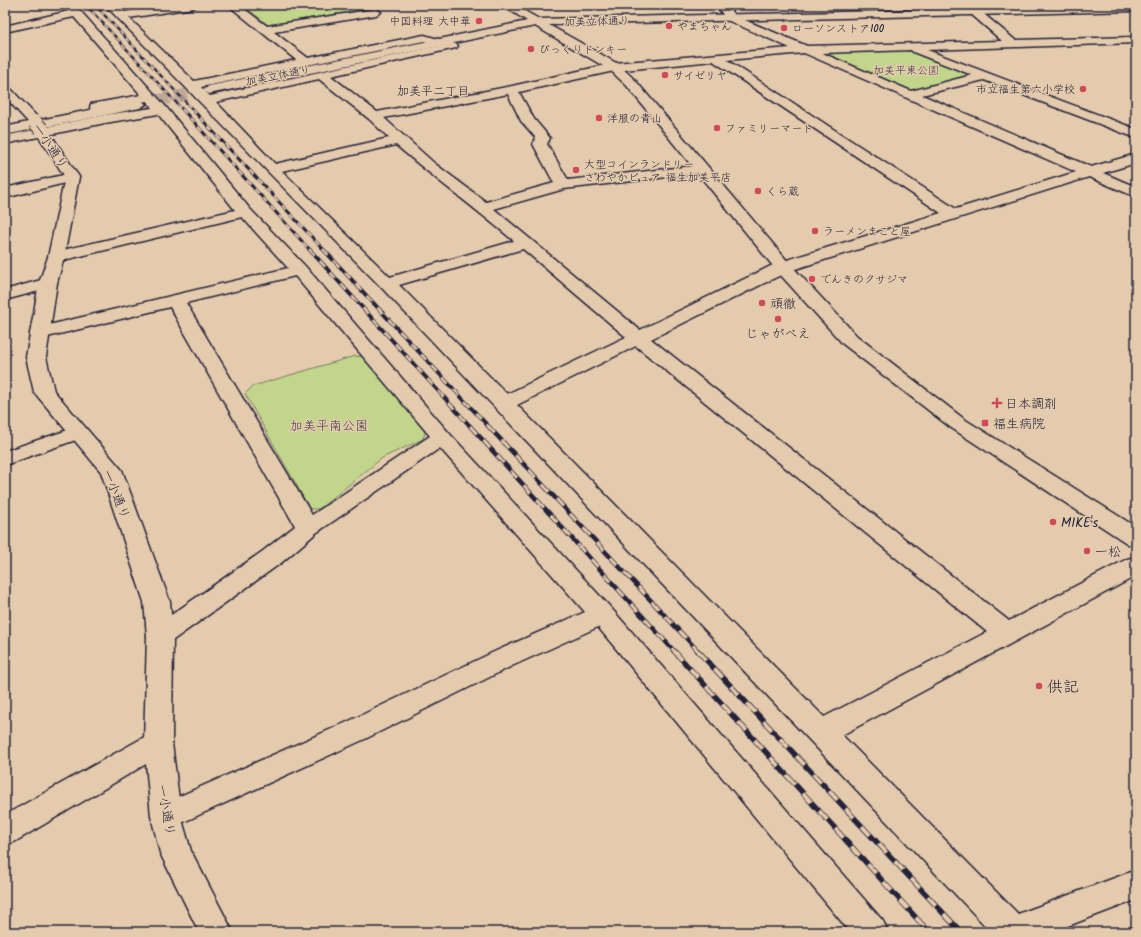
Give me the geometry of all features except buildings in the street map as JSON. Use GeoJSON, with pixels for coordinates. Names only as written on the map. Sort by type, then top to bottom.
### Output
{"type":"FeatureCollection","features":[{"type":"Feature","properties":{"kind":"street"},"geometry":{"type":"LineString","coordinates":[[116,10],[193,5]]}},
{"type":"Feature","properties":{"kind":"street"},"geometry":{"type":"LineString","coordinates":[[233,5],[307,63]]}},
{"type":"Feature","properties":{"kind":"street"},"geometry":{"type":"LineString","coordinates":[[265,30],[376,12],[366,5]]}},
{"type":"Feature","properties":{"kind":"street"},"geometry":{"type":"LineString","coordinates":[[507,5],[539,22],[614,67],[636,89],[783,267],[850,340],[957,423],[1136,538]]}},
{"type":"Feature","properties":{"kind":"street"},"geometry":{"type":"LineString","coordinates":[[721,5],[731,18],[1136,192]]}},
{"type":"Feature","properties":{"kind":"street"},"geometry":{"type":"LineString","coordinates":[[960,5],[975,12],[1013,44]]}},
{"type":"Feature","properties":{"kind":"street","name":"加美立体通り"},"geometry":{"type":"LineString","coordinates":[[208,95],[539,22],[1136,8]]}},
{"type":"Feature","properties":{"kind":"street"},"geometry":{"type":"LineString","coordinates":[[5,28],[72,9],[144,100],[161,110],[245,212],[299,270],[442,437],[602,615],[871,932]]}},
{"type":"Feature","properties":{"kind":"street"},"geometry":{"type":"LineString","coordinates":[[116,10],[192,85],[208,95],[272,169],[387,282],[822,732],[1012,932],[1136,885]]}},
{"type":"Feature","properties":{"kind":"street"},"geometry":{"type":"LineString","coordinates":[[192,85],[307,63],[424,38],[452,46],[322,75],[208,95]]}},
{"type":"Feature","properties":{"kind":"street"},"geometry":{"type":"LineString","coordinates":[[374,116],[512,90],[614,67],[804,50],[1136,40]]}},
{"type":"Feature","properties":{"kind":"street"},"geometry":{"type":"LineString","coordinates":[[908,47],[1136,134]]}},
{"type":"Feature","properties":{"kind":"street"},"geometry":{"type":"LineString","coordinates":[[715,57],[953,214]]}},
{"type":"Feature","properties":{"kind":"street"},"geometry":{"type":"LineString","coordinates":[[322,75],[374,116],[429,166],[483,207],[637,337],[1007,634]]}},
{"type":"Feature","properties":{"kind":"street"},"geometry":{"type":"LineString","coordinates":[[909,94],[985,76]]}},
{"type":"Feature","properties":{"kind":"street","name":"一小通り"},"geometry":{"type":"LineString","coordinates":[[5,90],[38,126],[72,177],[56,257],[48,283],[36,357],[44,392],[77,433],[110,470],[157,602],[160,636],[158,743],[166,816],[176,853],[216,932]]}},
{"type":"Feature","properties":{"kind":"street"},"geometry":{"type":"LineString","coordinates":[[512,90],[528,121],[543,138],[540,144],[563,185]]}},
{"type":"Feature","properties":{"kind":"street"},"geometry":{"type":"LineString","coordinates":[[5,140],[38,126],[144,100]]}},
{"type":"Feature","properties":{"kind":"street"},"geometry":{"type":"LineString","coordinates":[[5,131],[144,100]]}},
{"type":"Feature","properties":{"kind":"street"},"geometry":{"type":"LineString","coordinates":[[5,125],[38,126],[161,110]]}},
{"type":"Feature","properties":{"kind":"street"},"geometry":{"type":"LineString","coordinates":[[272,169],[399,140]]}},
{"type":"Feature","properties":{"kind":"street"},"geometry":{"type":"LineString","coordinates":[[504,403],[783,267],[1136,158]]}},
{"type":"Feature","properties":{"kind":"street"},"geometry":{"type":"LineString","coordinates":[[483,207],[563,185],[702,169]]}},
{"type":"Feature","properties":{"kind":"street"},"geometry":{"type":"LineString","coordinates":[[5,193],[72,177]]}},
{"type":"Feature","properties":{"kind":"street"},"geometry":{"type":"LineString","coordinates":[[56,257],[245,212]]}},
{"type":"Feature","properties":{"kind":"street"},"geometry":{"type":"LineString","coordinates":[[387,282],[526,243]]}},
{"type":"Feature","properties":{"kind":"street"},"geometry":{"type":"LineString","coordinates":[[39,333],[299,270]]}},
{"type":"Feature","properties":{"kind":"street"},"geometry":{"type":"LineString","coordinates":[[5,295],[48,283]]}},
{"type":"Feature","properties":{"kind":"street"},"geometry":{"type":"LineString","coordinates":[[176,300],[308,528]]}},
{"type":"Feature","properties":{"kind":"street"},"geometry":{"type":"LineString","coordinates":[[5,458],[77,433]]}},
{"type":"Feature","properties":{"kind":"street"},"geometry":{"type":"LineString","coordinates":[[160,636],[272,557],[308,528],[442,437]]}},
{"type":"Feature","properties":{"kind":"street"},"geometry":{"type":"LineString","coordinates":[[822,732],[1136,565]]}},
{"type":"Feature","properties":{"kind":"street"},"geometry":{"type":"LineString","coordinates":[[166,816],[355,731],[506,658],[602,615]]}},
{"type":"Feature","properties":{"kind":"street"},"geometry":{"type":"LineString","coordinates":[[5,831],[158,743]]}},
{"type":"Feature","properties":{"kind":"green space"},"geometry":{"type":"Polygon","coordinates":[[[243,5],[354,5],[362,10],[268,25],[243,5]]]}},
{"type":"Feature","properties":{"kind":"green space","name":"加美平東公園"},"geometry":{"type":"Polygon","coordinates":[[[909,50],[979,76],[908,92],[814,52],[909,50]]]}},
{"type":"Feature","properties":{"kind":"green space","name":"加美平南公園"},"geometry":{"type":"Polygon","coordinates":[[[355,356],[365,357],[426,429],[423,439],[382,458],[319,509],[310,509],[245,394],[253,386],[355,356]]]}},
{"type":"Feature","properties":{"kind":"tunnel"},"geometry":{"type":"LineString","coordinates":[[140,104],[209,90]]}},
{"type":"Feature","properties":{"kind":"railway"},"geometry":{"type":"LineString","coordinates":[[86,5],[183,110]]}},
{"type":"Feature","properties":{"kind":"railway"},"geometry":{"type":"LineString","coordinates":[[95,5],[193,110]]}},
{"type":"Feature","properties":{"kind":"railway"},"geometry":{"type":"LineString","coordinates":[[182,109],[310,250]]}},
{"type":"Feature","properties":{"kind":"railway"},"geometry":{"type":"LineString","coordinates":[[192,109],[324,250]]}},
{"type":"Feature","properties":{"kind":"railway"},"geometry":{"type":"LineString","coordinates":[[309,249],[471,427]]}},
{"type":"Feature","properties":{"kind":"railway"},"geometry":{"type":"LineString","coordinates":[[323,249],[489,427]]}},
{"type":"Feature","properties":{"kind":"railway"},"geometry":{"type":"LineString","coordinates":[[470,426],[675,652]]}},
{"type":"Feature","properties":{"kind":"railway"},"geometry":{"type":"LineString","coordinates":[[488,426],[699,652]]}},
{"type":"Feature","properties":{"kind":"railway"},"geometry":{"type":"LineString","coordinates":[[674,651],[929,932]]}},
{"type":"Feature","properties":{"kind":"railway"},"geometry":{"type":"LineString","coordinates":[[698,651],[961,932]]}},
{"type":"Feature","properties":{"kind":"place","name":"中国料理 大中華"},"geometry":{"type":"Point","coordinates":[479,21]}},
{"type":"Feature","properties":{"kind":"place","name":"やまちゃん"},"geometry":{"type":"Point","coordinates":[669,26]}},
{"type":"Feature","properties":{"kind":"place","name":"ローソンストア100"},"geometry":{"type":"Point","coordinates":[784,28]}},
{"type":"Feature","properties":{"kind":"place","name":"びっくりドンキー"},"geometry":{"type":"Point","coordinates":[531,49]}},
{"type":"Feature","properties":{"kind":"place","name":"サイゼリヤ"},"geometry":{"type":"Point","coordinates":[665,75]}},
{"type":"Feature","properties":{"kind":"place","name":"市立福生第六小学校"},"geometry":{"type":"Point","coordinates":[1083,89]}},
{"type":"Feature","properties":{"kind":"place","name":"洋服の青山"},"geometry":{"type":"Point","coordinates":[599,118]}},
{"type":"Feature","properties":{"kind":"place","name":"ファミリーマート"},"geometry":{"type":"Point","coordinates":[717,128]}},
{"type":"Feature","properties":{"kind":"place","name":"大型コインランドリー さわやかピュア 福生加美平店"},"geometry":{"type":"Point","coordinates":[576,170]}},
{"type":"Feature","properties":{"kind":"place","name":"くら蔵"},"geometry":{"type":"Point","coordinates":[758,191]}},
{"type":"Feature","properties":{"kind":"place","name":"ラーメンまこと屋"},"geometry":{"type":"Point","coordinates":[815,231]}},
{"type":"Feature","properties":{"kind":"place","name":"でんきのクサジマ"},"geometry":{"type":"Point","coordinates":[812,279]}},
{"type":"Feature","properties":{"kind":"place","name":"頑徹"},"geometry":{"type":"Point","coordinates":[762,303]}},
{"type":"Feature","properties":{"kind":"place","name":"じゃがべえ"},"geometry":{"type":"Point","coordinates":[778,319]}},
{"type":"Feature","properties":{"kind":"place","name":"日本調剤"},"geometry":{"type":"Point","coordinates":[997,403]}},
{"type":"Feature","properties":{"kind":"place","name":"福生病院"},"geometry":{"type":"Point","coordinates":[985,423]}},
{"type":"Feature","properties":{"kind":"place","name":"MIKE's"},"geometry":{"type":"Point","coordinates":[1053,522]}},
{"type":"Feature","properties":{"kind":"place","name":"一松"},"geometry":{"type":"Point","coordinates":[1087,551]}},
{"type":"Feature","properties":{"kind":"place","name":"供記"},"geometry":{"type":"Point","coordinates":[1039,686]}},
{"type":"Feature","properties":{"kind":"district","name":"加美平二丁目"},"geometry":{"type":"Point","coordinates":[433,91]}}]}
